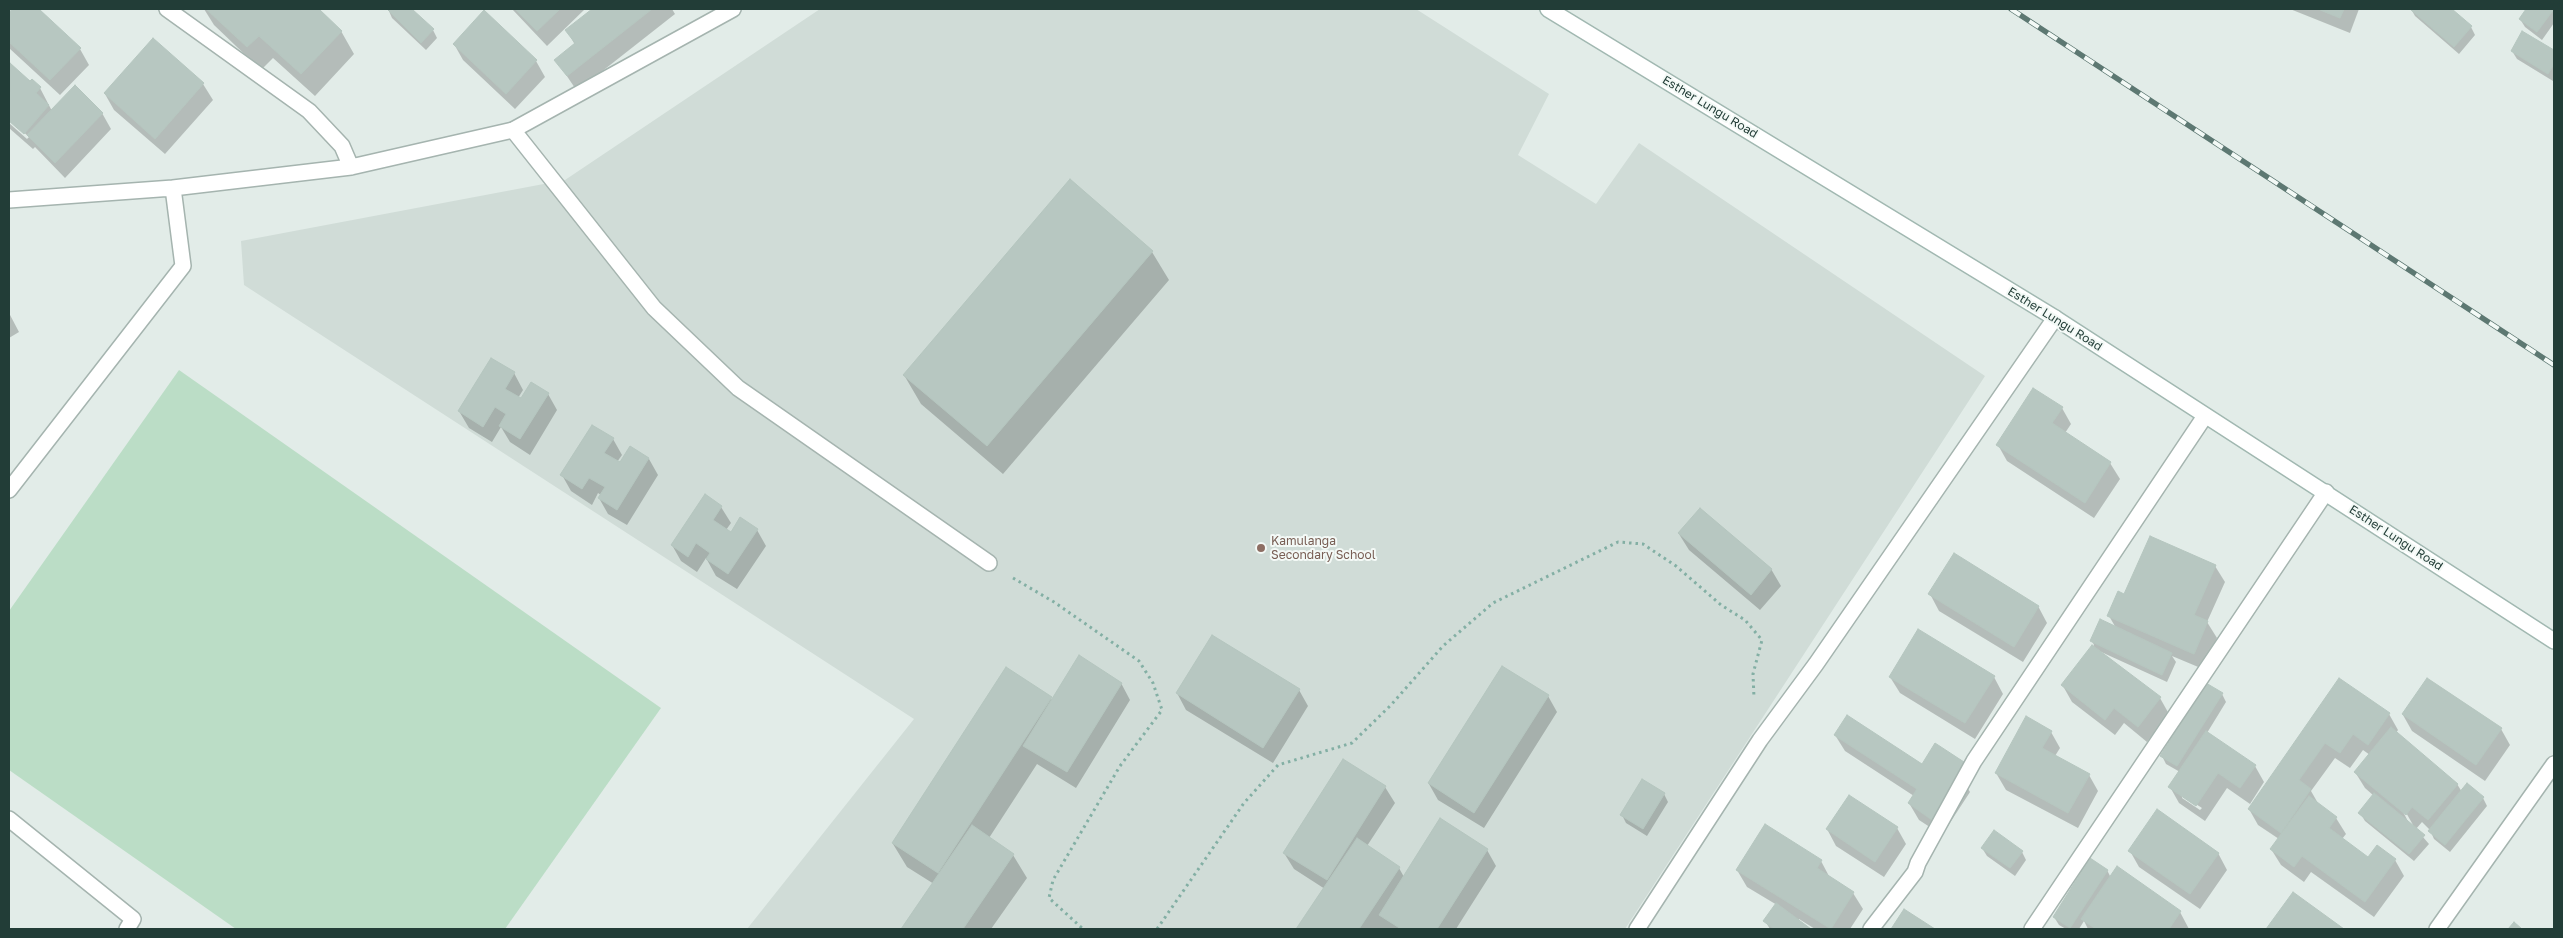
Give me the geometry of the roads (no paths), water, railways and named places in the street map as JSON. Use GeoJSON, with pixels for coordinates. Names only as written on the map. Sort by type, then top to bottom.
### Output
{"type":"FeatureCollection","features":[{"type":"Feature","properties":{"kind":"street"},"geometry":{"type":"LineString","coordinates":[[168,9],[309,111],[342,146],[351,167]]}},
{"type":"Feature","properties":{"kind":"street"},"geometry":{"type":"LineString","coordinates":[[9,200],[173,188],[351,167],[513,130],[733,9]]}},
{"type":"Feature","properties":{"kind":"street","name":"Esther Lungu Road"},"geometry":{"type":"LineString","coordinates":[[1548,9],[2054,318],[2554,641]]}},
{"type":"Feature","properties":{"kind":"street"},"geometry":{"type":"LineString","coordinates":[[513,130],[654,308],[738,388],[989,563]]}},
{"type":"Feature","properties":{"kind":"street"},"geometry":{"type":"LineString","coordinates":[[9,490],[183,266],[173,188]]}},
{"type":"Feature","properties":{"kind":"street"},"geometry":{"type":"LineString","coordinates":[[1637,929],[1760,740],[1816,664],[2054,318]]}},
{"type":"Feature","properties":{"kind":"street"},"geometry":{"type":"LineString","coordinates":[[1871,929],[1915,872],[1918,863],[1974,761],[2205,416]]}},
{"type":"Feature","properties":{"kind":"street"},"geometry":{"type":"LineString","coordinates":[[2032,929],[2326,492]]}},
{"type":"Feature","properties":{"kind":"street"},"geometry":{"type":"LineString","coordinates":[[2437,929],[2554,764]]}},
{"type":"Feature","properties":{"kind":"street"},"geometry":{"type":"LineString","coordinates":[[9,819],[133,919],[127,929]]}},
{"type":"Feature","properties":{"kind":"railway"},"geometry":{"type":"LineString","coordinates":[[2011,9],[2554,365]]}},
{"type":"Feature","properties":{"kind":"place","name":"Kamulanga Secondary School"},"geometry":{"type":"Point","coordinates":[1261,548]}}]}
